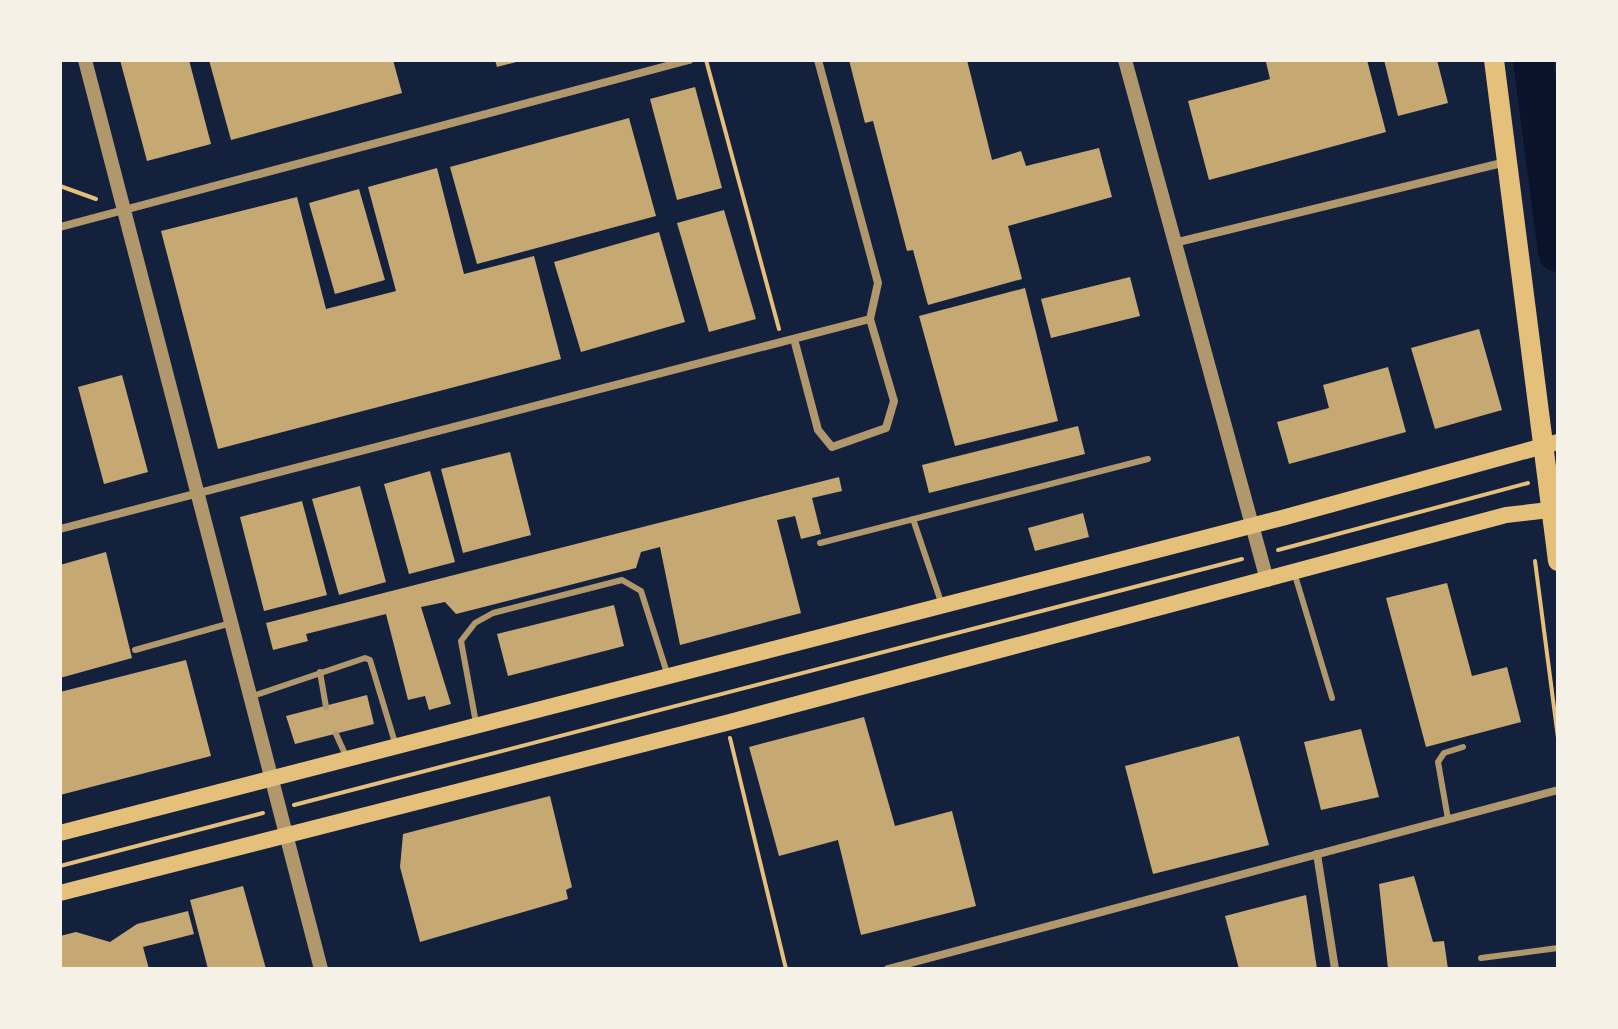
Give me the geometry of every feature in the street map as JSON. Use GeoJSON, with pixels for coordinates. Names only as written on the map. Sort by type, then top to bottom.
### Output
{"type":"FeatureCollection","features":[{"type":"Feature","properties":{"kind":"main road"},"geometry":{"type":"LineString","coordinates":[[1494,60],[1506,161],[1551,444],[1548,479],[1555,509],[1558,561]]}},
{"type":"Feature","properties":{"kind":"main road"},"geometry":{"type":"LineString","coordinates":[[60,833],[1252,525],[1551,444]]}},
{"type":"Feature","properties":{"kind":"main road"},"geometry":{"type":"LineString","coordinates":[[60,893],[1267,580],[1506,515],[1555,509]]}},
{"type":"Feature","properties":{"kind":"street"},"geometry":{"type":"LineString","coordinates":[[85,60],[321,969]]}},
{"type":"Feature","properties":{"kind":"street"},"geometry":{"type":"LineString","coordinates":[[60,227],[689,60]]}},
{"type":"Feature","properties":{"kind":"street"},"geometry":{"type":"LineString","coordinates":[[794,339],[818,430],[832,447],[886,428],[894,401],[870,319],[878,283],[818,60]]}},
{"type":"Feature","properties":{"kind":"street"},"geometry":{"type":"LineString","coordinates":[[1125,60],[1267,580]]}},
{"type":"Feature","properties":{"kind":"street"},"geometry":{"type":"LineString","coordinates":[[1174,243],[1506,161]]}},
{"type":"Feature","properties":{"kind":"street"},"geometry":{"type":"LineString","coordinates":[[60,529],[870,319]]}},
{"type":"Feature","properties":{"kind":"street"},"geometry":{"type":"LineString","coordinates":[[888,969],[1558,790]]}},
{"type":"Feature","properties":{"kind":"street"},"geometry":{"type":"LineString","coordinates":[[1317,854],[1335,969]]}},
{"type":"Feature","properties":{"kind":"lane"},"geometry":{"type":"LineString","coordinates":[[820,543],[1148,459]]}},
{"type":"Feature","properties":{"kind":"lane"},"geometry":{"type":"LineString","coordinates":[[913,519],[942,605]]}},
{"type":"Feature","properties":{"kind":"lane"},"geometry":{"type":"LineString","coordinates":[[1294,572],[1332,698]]}},
{"type":"Feature","properties":{"kind":"lane"},"geometry":{"type":"LineString","coordinates":[[477,726],[461,641],[475,623],[493,613],[622,580],[641,591],[668,676]]}},
{"type":"Feature","properties":{"kind":"lane"},"geometry":{"type":"LineString","coordinates":[[135,650],[232,622]]}},
{"type":"Feature","properties":{"kind":"lane"},"geometry":{"type":"LineString","coordinates":[[250,697],[320,672],[370,660],[396,747]]}},
{"type":"Feature","properties":{"kind":"lane"},"geometry":{"type":"LineString","coordinates":[[320,672],[326,707]]}},
{"type":"Feature","properties":{"kind":"lane"},"geometry":{"type":"LineString","coordinates":[[336,734],[347,759]]}},
{"type":"Feature","properties":{"kind":"lane"},"geometry":{"type":"LineString","coordinates":[[1448,819],[1438,762],[1444,753],[1463,747]]}},
{"type":"Feature","properties":{"kind":"lane"},"geometry":{"type":"LineString","coordinates":[[1481,958],[1558,948]]}},
{"type":"Feature","properties":{"kind":"path"},"geometry":{"type":"LineString","coordinates":[[706,60],[783,342]]}},
{"type":"Feature","properties":{"kind":"path"},"geometry":{"type":"LineString","coordinates":[[60,186],[96,199]]}},
{"type":"Feature","properties":{"kind":"path"},"geometry":{"type":"LineString","coordinates":[[60,866],[1548,479]]}},
{"type":"Feature","properties":{"kind":"path"},"geometry":{"type":"LineString","coordinates":[[1534,554],[1558,738]]}},
{"type":"Feature","properties":{"kind":"path"},"geometry":{"type":"LineString","coordinates":[[729,738],[786,969]]}},
{"type":"Feature","properties":{"kind":"building"},"geometry":{"type":"Polygon","coordinates":[[[120,60],[189,60],[211,144],[147,161],[120,60]]]}},
{"type":"Feature","properties":{"kind":"building"},"geometry":{"type":"Polygon","coordinates":[[[209,60],[393,60],[402,93],[231,140],[209,60]]]}},
{"type":"Feature","properties":{"kind":"building"},"geometry":{"type":"Polygon","coordinates":[[[495,60],[520,60],[520,61],[497,67],[495,60]]]}},
{"type":"Feature","properties":{"kind":"building"},"geometry":{"type":"Polygon","coordinates":[[[849,60],[967,60],[992,160],[1021,151],[1026,166],[1099,148],[1112,197],[1008,226],[1022,279],[928,305],[913,250],[907,251],[873,121],[865,123],[849,60]]]}},
{"type":"Feature","properties":{"kind":"building"},"geometry":{"type":"Polygon","coordinates":[[[1367,60],[1386,132],[1209,180],[1188,101],[1270,79],[1266,62],[1367,60]]]}},
{"type":"Feature","properties":{"kind":"building"},"geometry":{"type":"Polygon","coordinates":[[[1384,60],[1437,60],[1448,103],[1398,116],[1384,60]]]}},
{"type":"Feature","properties":{"kind":"building"},"geometry":{"type":"Polygon","coordinates":[[[695,87],[722,188],[677,200],[650,99],[695,87]]]}},
{"type":"Feature","properties":{"kind":"building"},"geometry":{"type":"Polygon","coordinates":[[[629,118],[656,216],[477,264],[450,167],[629,118]]]}},
{"type":"Feature","properties":{"kind":"building"},"geometry":{"type":"Polygon","coordinates":[[[437,168],[464,274],[534,256],[561,359],[218,449],[161,231],[297,197],[326,309],[396,291],[368,187],[437,168]]]}},
{"type":"Feature","properties":{"kind":"building"},"geometry":{"type":"Polygon","coordinates":[[[359,189],[385,280],[335,294],[309,203],[359,189]]]}},
{"type":"Feature","properties":{"kind":"building"},"geometry":{"type":"Polygon","coordinates":[[[724,210],[756,319],[709,332],[677,223],[724,210]]]}},
{"type":"Feature","properties":{"kind":"building"},"geometry":{"type":"Polygon","coordinates":[[[659,232],[685,322],[581,352],[554,262],[659,232]]]}},
{"type":"Feature","properties":{"kind":"building"},"geometry":{"type":"Polygon","coordinates":[[[1130,277],[1140,316],[1051,338],[1041,299],[1130,277]]]}},
{"type":"Feature","properties":{"kind":"building"},"geometry":{"type":"Polygon","coordinates":[[[1025,288],[1058,421],[955,446],[919,316],[1025,288]]]}},
{"type":"Feature","properties":{"kind":"building"},"geometry":{"type":"Polygon","coordinates":[[[1479,329],[1502,410],[1435,429],[1411,348],[1479,329]]]}},
{"type":"Feature","properties":{"kind":"building"},"geometry":{"type":"Polygon","coordinates":[[[1388,367],[1406,432],[1289,464],[1277,422],[1329,408],[1323,385],[1388,367]]]}},
{"type":"Feature","properties":{"kind":"building"},"geometry":{"type":"Polygon","coordinates":[[[122,375],[148,472],[104,484],[78,387],[122,375]]]}},
{"type":"Feature","properties":{"kind":"building"},"geometry":{"type":"Polygon","coordinates":[[[1078,426],[1085,454],[929,493],[922,465],[1078,426]]]}},
{"type":"Feature","properties":{"kind":"building"},"geometry":{"type":"Polygon","coordinates":[[[510,452],[531,535],[463,553],[441,469],[510,452]]]}},
{"type":"Feature","properties":{"kind":"building"},"geometry":{"type":"Polygon","coordinates":[[[430,471],[455,562],[409,574],[384,484],[430,471]]]}},
{"type":"Feature","properties":{"kind":"building"},"geometry":{"type":"Polygon","coordinates":[[[839,477],[842,491],[812,498],[821,534],[801,539],[795,516],[777,520],[801,613],[680,645],[660,547],[641,552],[636,568],[456,614],[445,602],[421,607],[451,704],[429,710],[425,696],[408,700],[386,614],[306,634],[308,641],[273,650],[266,623],[839,477]]]}},
{"type":"Feature","properties":{"kind":"building"},"geometry":{"type":"Polygon","coordinates":[[[360,486],[386,582],[339,595],[312,499],[360,486]]]}},
{"type":"Feature","properties":{"kind":"building"},"geometry":{"type":"Polygon","coordinates":[[[302,501],[327,595],[264,611],[240,517],[302,501]]]}},
{"type":"Feature","properties":{"kind":"building"},"geometry":{"type":"Polygon","coordinates":[[[1083,513],[1089,537],[1035,551],[1028,528],[1083,513]]]}},
{"type":"Feature","properties":{"kind":"building"},"geometry":{"type":"Polygon","coordinates":[[[106,552],[132,658],[60,678],[60,565],[106,552]]]}},
{"type":"Feature","properties":{"kind":"building"},"geometry":{"type":"Polygon","coordinates":[[[1447,583],[1472,676],[1507,667],[1521,722],[1426,747],[1386,598],[1447,583]]]}},
{"type":"Feature","properties":{"kind":"building"},"geometry":{"type":"Polygon","coordinates":[[[614,605],[624,646],[508,676],[497,634],[614,605]]]}},
{"type":"Feature","properties":{"kind":"building"},"geometry":{"type":"Polygon","coordinates":[[[186,660],[211,756],[60,795],[60,692],[186,660]]]}},
{"type":"Feature","properties":{"kind":"building"},"geometry":{"type":"Polygon","coordinates":[[[367,695],[374,724],[295,744],[286,716],[367,695]]]}},
{"type":"Feature","properties":{"kind":"building"},"geometry":{"type":"Polygon","coordinates":[[[864,717],[895,826],[952,811],[976,906],[861,935],[838,840],[779,856],[749,747],[864,717]]]}},
{"type":"Feature","properties":{"kind":"building"},"geometry":{"type":"Polygon","coordinates":[[[1361,729],[1379,797],[1321,810],[1304,742],[1361,729]]]}},
{"type":"Feature","properties":{"kind":"building"},"geometry":{"type":"Polygon","coordinates":[[[1239,736],[1269,845],[1153,874],[1125,766],[1239,736]]]}},
{"type":"Feature","properties":{"kind":"building"},"geometry":{"type":"Polygon","coordinates":[[[550,796],[572,887],[566,890],[568,899],[420,942],[400,867],[403,834],[550,796]]]}},
{"type":"Feature","properties":{"kind":"building"},"geometry":{"type":"Polygon","coordinates":[[[1414,876],[1433,942],[1444,941],[1448,969],[1388,969],[1379,884],[1414,876]]]}},
{"type":"Feature","properties":{"kind":"building"},"geometry":{"type":"Polygon","coordinates":[[[243,886],[266,969],[208,969],[190,900],[243,886]]]}},
{"type":"Feature","properties":{"kind":"building"},"geometry":{"type":"Polygon","coordinates":[[[1306,895],[1317,969],[1239,969],[1225,916],[1306,895]]]}},
{"type":"Feature","properties":{"kind":"building"},"geometry":{"type":"Polygon","coordinates":[[[188,911],[194,934],[143,947],[149,969],[60,969],[60,936],[76,932],[110,942],[137,924],[188,911]]]}},
{"type":"Feature","properties":{"kind":"waterway"},"geometry":{"type":"LineString","coordinates":[[1533,60],[1558,252]]}}]}
